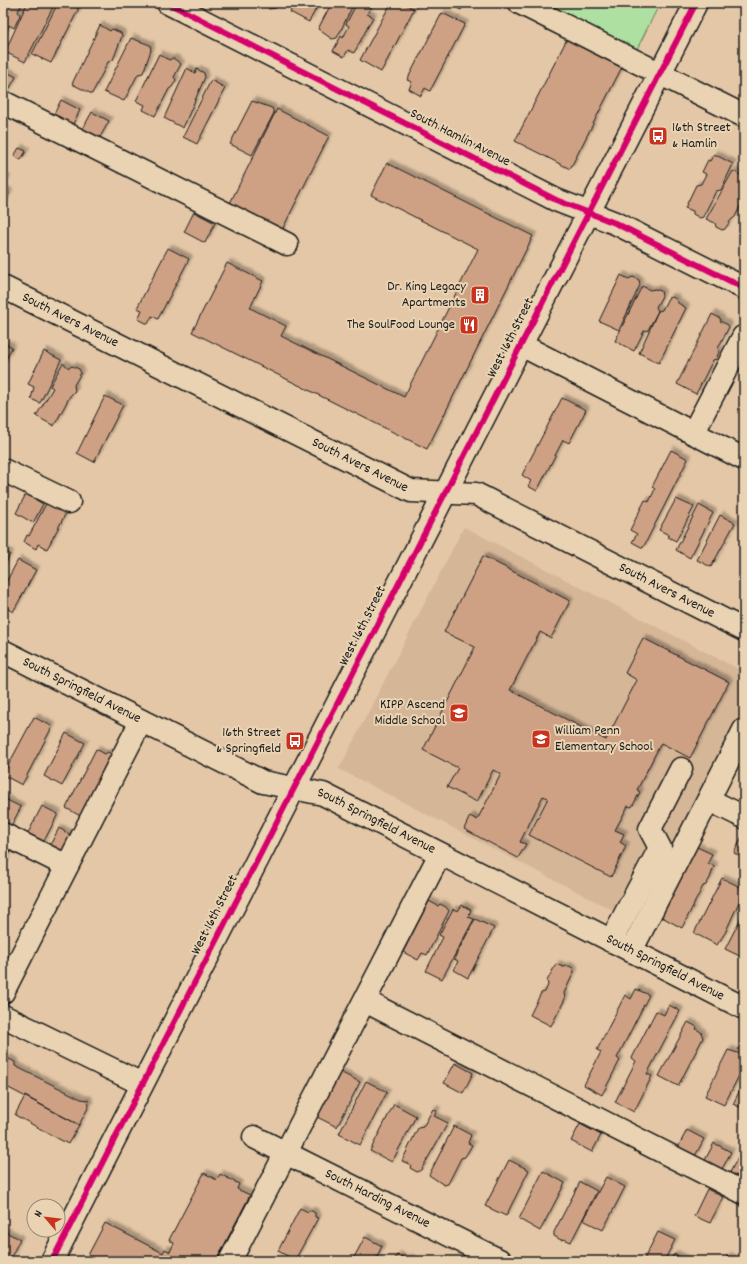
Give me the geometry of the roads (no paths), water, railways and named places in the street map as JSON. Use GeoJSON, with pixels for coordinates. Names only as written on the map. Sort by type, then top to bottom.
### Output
{"type":"FeatureCollection","features":[{"type":"Feature","properties":{"kind":"street","name":"South Hamlin Avenue"},"geometry":{"type":"LineString","coordinates":[[168,3],[556,200],[615,223],[744,288]]}},
{"type":"Feature","properties":{"kind":"street"},"geometry":{"type":"LineString","coordinates":[[520,3],[744,116]]}},
{"type":"Feature","properties":{"kind":"street","name":"West 16th Street"},"geometry":{"type":"LineString","coordinates":[[52,1261],[696,3]]}},
{"type":"Feature","properties":{"kind":"street"},"geometry":{"type":"LineString","coordinates":[[3,102],[287,244]]}},
{"type":"Feature","properties":{"kind":"street","name":"South Avers Avenue"},"geometry":{"type":"LineString","coordinates":[[3,287],[411,491],[476,494],[744,630]]}},
{"type":"Feature","properties":{"kind":"street"},"geometry":{"type":"LineString","coordinates":[[694,433],[743,337]]}},
{"type":"Feature","properties":{"kind":"street"},"geometry":{"type":"LineString","coordinates":[[521,345],[744,459]]}},
{"type":"Feature","properties":{"kind":"street"},"geometry":{"type":"LineString","coordinates":[[3,470],[69,502]]}},
{"type":"Feature","properties":{"kind":"street","name":"South Springfield Avenue"},"geometry":{"type":"LineString","coordinates":[[3,651],[264,782],[323,794],[744,1008]]}},
{"type":"Feature","properties":{"kind":"street"},"geometry":{"type":"LineString","coordinates":[[3,992],[141,721]]}},
{"type":"Feature","properties":{"kind":"street"},"geometry":{"type":"LineString","coordinates":[[631,951],[744,730]]}},
{"type":"Feature","properties":{"kind":"street"},"geometry":{"type":"LineString","coordinates":[[611,941],[660,848],[650,829],[681,769]]}},
{"type":"Feature","properties":{"kind":"street"},"geometry":{"type":"LineString","coordinates":[[709,800],[744,817]]}},
{"type":"Feature","properties":{"kind":"street"},"geometry":{"type":"LineString","coordinates":[[3,834],[67,866]]}},
{"type":"Feature","properties":{"kind":"street"},"geometry":{"type":"LineString","coordinates":[[230,1261],[440,854]]}},
{"type":"Feature","properties":{"kind":"street"},"geometry":{"type":"LineString","coordinates":[[364,1001],[744,1193]]}},
{"type":"Feature","properties":{"kind":"street"},"geometry":{"type":"LineString","coordinates":[[3,1016],[142,1084]]}},
{"type":"Feature","properties":{"kind":"street","name":"South Harding Avenue"},"geometry":{"type":"LineString","coordinates":[[254,1137],[501,1261]]}},
{"type":"Feature","properties":{"kind":"place","name":"16th Street & Hamlin"},"geometry":{"type":"Point","coordinates":[658,136]}},
{"type":"Feature","properties":{"kind":"place","name":"Dr. King Legacy Apartments"},"geometry":{"type":"Point","coordinates":[480,295]}},
{"type":"Feature","properties":{"kind":"place","name":"The SoulFood Lounge"},"geometry":{"type":"Point","coordinates":[469,325]}},
{"type":"Feature","properties":{"kind":"place","name":"KIPP Ascend Middle School"},"geometry":{"type":"Point","coordinates":[459,713]}},
{"type":"Feature","properties":{"kind":"place","name":"William Penn Elementary School"},"geometry":{"type":"Point","coordinates":[541,739]}},
{"type":"Feature","properties":{"kind":"place","name":"16th Street & Springfield"},"geometry":{"type":"Point","coordinates":[295,741]}}]}
